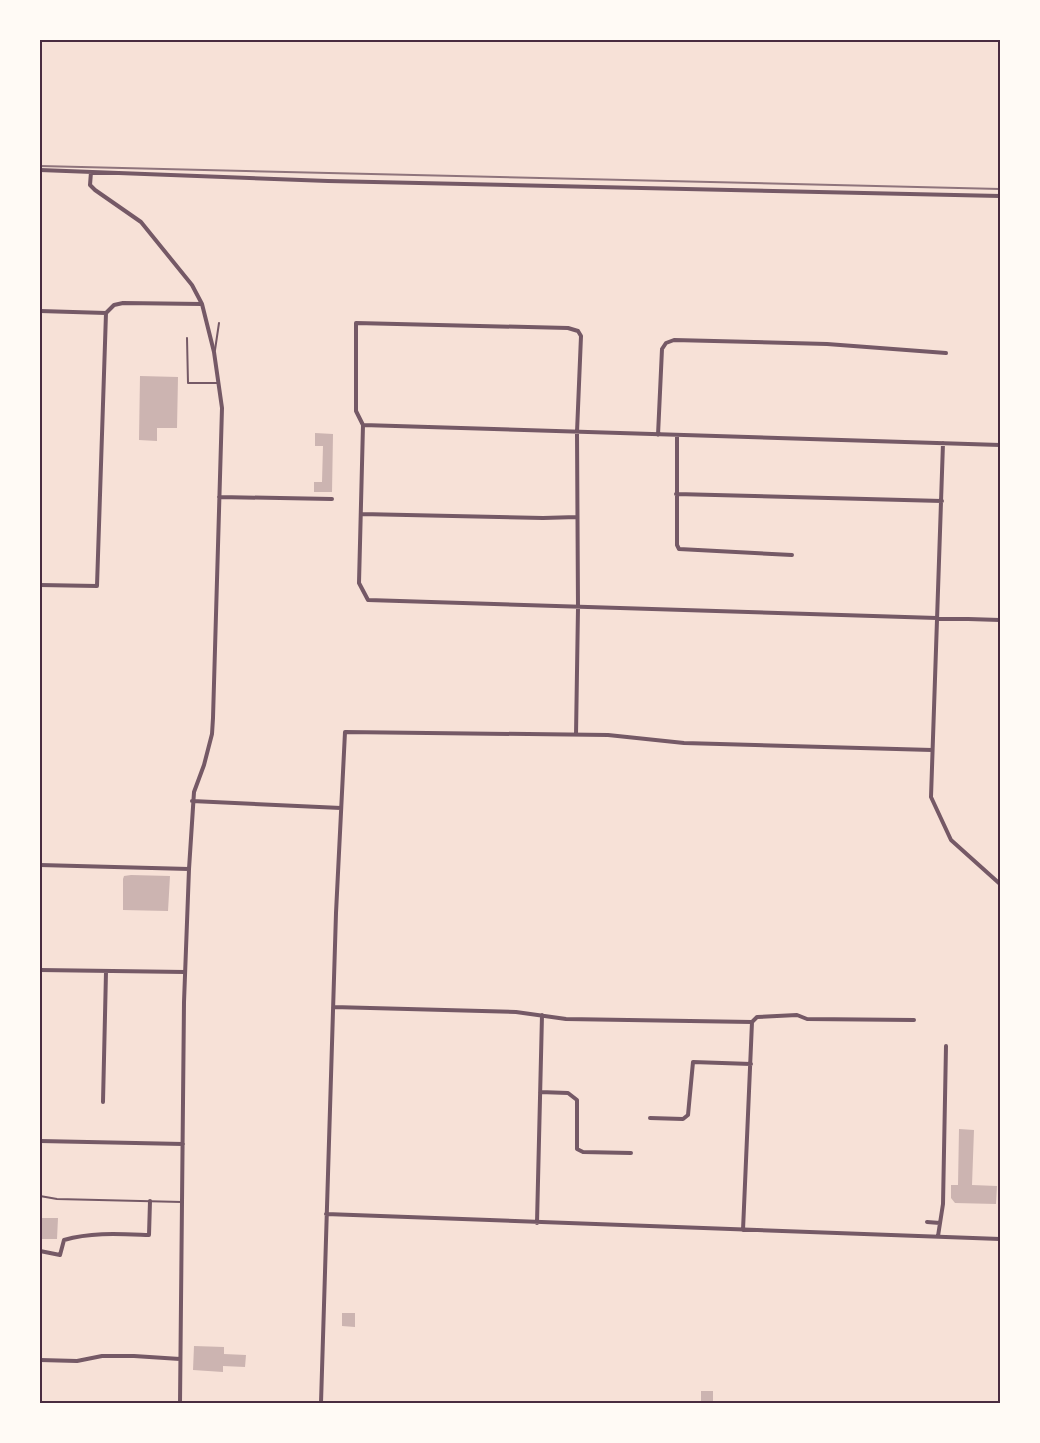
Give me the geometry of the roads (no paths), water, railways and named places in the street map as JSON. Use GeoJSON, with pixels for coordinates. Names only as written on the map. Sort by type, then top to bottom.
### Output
{"type":"FeatureCollection","features":[{"type":"Feature","properties":{"kind":"street"},"geometry":{"type":"LineString","coordinates":[[40,170],[328,181],[1000,196]]}},
{"type":"Feature","properties":{"kind":"street"},"geometry":{"type":"LineString","coordinates":[[91,172],[90,185],[141,222],[192,285],[202,304],[214,352],[220,383],[222,408],[212,726],[192,801],[189,870],[185,972],[180,1403]]}},
{"type":"Feature","properties":{"kind":"street"},"geometry":{"type":"LineString","coordinates":[[40,585],[96,586],[106,313],[114,305],[123,303],[202,304]]}},
{"type":"Feature","properties":{"kind":"street"},"geometry":{"type":"LineString","coordinates":[[40,311],[106,313]]}},
{"type":"Feature","properties":{"kind":"street"},"geometry":{"type":"LineString","coordinates":[[576,735],[578,608],[577,432],[582,342],[578,331],[568,328],[356,323],[356,411],[363,425],[360,583],[368,600],[578,608],[1000,620]]}},
{"type":"Feature","properties":{"kind":"street"},"geometry":{"type":"LineString","coordinates":[[658,435],[662,349],[666,343],[674,340],[827,344],[946,353]]}},
{"type":"Feature","properties":{"kind":"street"},"geometry":{"type":"LineString","coordinates":[[363,425],[1000,445]]}},
{"type":"Feature","properties":{"kind":"street"},"geometry":{"type":"LineString","coordinates":[[677,435],[676,494],[677,545],[679,549],[792,555]]}},
{"type":"Feature","properties":{"kind":"street"},"geometry":{"type":"LineString","coordinates":[[943,443],[931,797],[951,840],[1000,884]]}},
{"type":"Feature","properties":{"kind":"street"},"geometry":{"type":"LineString","coordinates":[[676,494],[942,500]]}},
{"type":"Feature","properties":{"kind":"street"},"geometry":{"type":"LineString","coordinates":[[218,497],[332,499]]}},
{"type":"Feature","properties":{"kind":"street"},"geometry":{"type":"LineString","coordinates":[[361,514],[577,517]]}},
{"type":"Feature","properties":{"kind":"street"},"geometry":{"type":"LineString","coordinates":[[321,1403],[333,1007],[345,732],[608,735],[691,743],[932,750]]}},
{"type":"Feature","properties":{"kind":"street"},"geometry":{"type":"LineString","coordinates":[[192,801],[341,808]]}},
{"type":"Feature","properties":{"kind":"street"},"geometry":{"type":"LineString","coordinates":[[40,865],[189,870]]}},
{"type":"Feature","properties":{"kind":"street"},"geometry":{"type":"LineString","coordinates":[[40,970],[185,972]]}},
{"type":"Feature","properties":{"kind":"street"},"geometry":{"type":"LineString","coordinates":[[103,1102],[106,972]]}},
{"type":"Feature","properties":{"kind":"street"},"geometry":{"type":"LineString","coordinates":[[333,1007],[516,1012],[566,1019],[752,1022]]}},
{"type":"Feature","properties":{"kind":"street"},"geometry":{"type":"LineString","coordinates":[[537,1223],[542,1015]]}},
{"type":"Feature","properties":{"kind":"street"},"geometry":{"type":"LineString","coordinates":[[743,1230],[752,1022],[757,1017],[797,1015],[807,1019],[914,1020]]}},
{"type":"Feature","properties":{"kind":"street"},"geometry":{"type":"LineString","coordinates":[[938,1236],[944,1204],[946,1046]]}},
{"type":"Feature","properties":{"kind":"street"},"geometry":{"type":"LineString","coordinates":[[650,1118],[683,1119],[688,1115],[693,1062],[751,1064]]}},
{"type":"Feature","properties":{"kind":"street"},"geometry":{"type":"LineString","coordinates":[[540,1092],[568,1093],[577,1100],[577,1150],[583,1152],[631,1153]]}},
{"type":"Feature","properties":{"kind":"street"},"geometry":{"type":"LineString","coordinates":[[40,1141],[183,1144]]}},
{"type":"Feature","properties":{"kind":"street"},"geometry":{"type":"LineString","coordinates":[[40,1251],[60,1255],[64,1240],[78,1236],[105,1233],[149,1235],[150,1201]]}},
{"type":"Feature","properties":{"kind":"street"},"geometry":{"type":"LineString","coordinates":[[326,1214],[1000,1239]]}},
{"type":"Feature","properties":{"kind":"street"},"geometry":{"type":"LineString","coordinates":[[927,1222],[940,1223]]}},
{"type":"Feature","properties":{"kind":"street"},"geometry":{"type":"LineString","coordinates":[[40,1360],[77,1361],[102,1356],[180,1359]]}},
{"type":"Feature","properties":{"kind":"lane"},"geometry":{"type":"LineString","coordinates":[[214,352],[219,323]]}},
{"type":"Feature","properties":{"kind":"lane"},"geometry":{"type":"LineString","coordinates":[[187,338],[188,383],[220,383]]}},
{"type":"Feature","properties":{"kind":"lane"},"geometry":{"type":"LineString","coordinates":[[40,1196],[57,1199],[182,1202]]}},
{"type":"Feature","properties":{"kind":"railway"},"geometry":{"type":"LineString","coordinates":[[40,166],[1000,189]]}}]}
